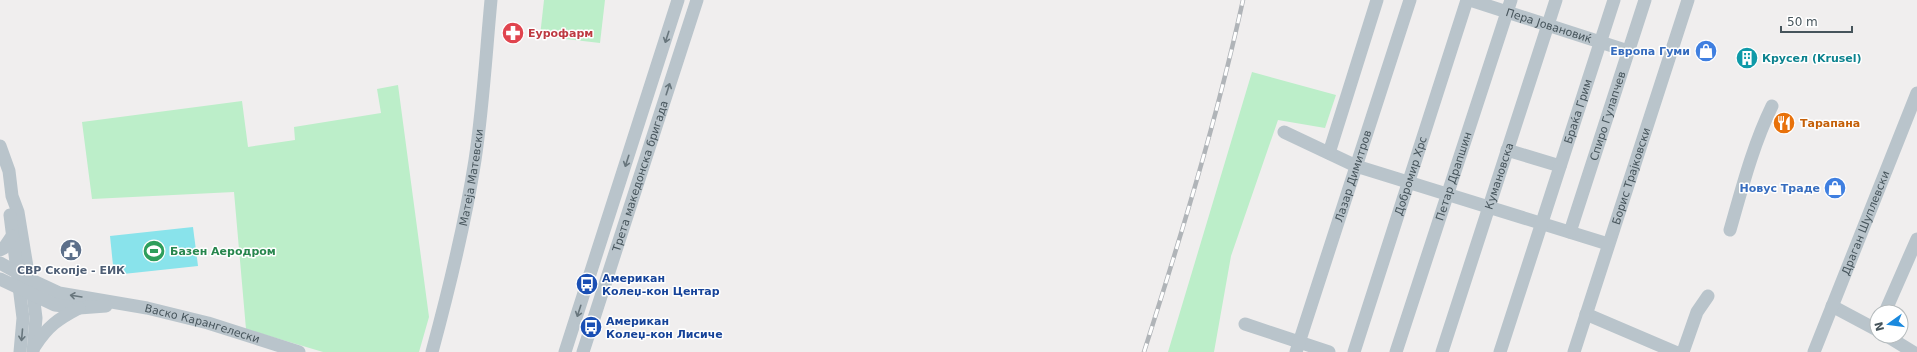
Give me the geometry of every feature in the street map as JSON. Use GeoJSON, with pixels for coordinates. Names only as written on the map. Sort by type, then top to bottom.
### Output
{"type":"FeatureCollection","features":[{"type":"Feature","properties":{"kind":"street","name":"Матеја Матевски"},"geometry":{"type":"LineString","coordinates":[[432,352],[468,202],[475,160],[491,0]]}},
{"type":"Feature","properties":{"kind":"street","name":"Трета македонска бригада"},"geometry":{"type":"LineString","coordinates":[[565,352],[678,0]]}},
{"type":"Feature","properties":{"kind":"street","name":"Трета македонска бригада"},"geometry":{"type":"LineString","coordinates":[[583,352],[697,0]]}},
{"type":"Feature","properties":{"kind":"street"},"geometry":{"type":"LineString","coordinates":[[1329,153],[1377,0]]}},
{"type":"Feature","properties":{"kind":"street","name":"Лазар Димитров"},"geometry":{"type":"LineString","coordinates":[[1298,348],[1410,0]]}},
{"type":"Feature","properties":{"kind":"street","name":"Добромир Хрс"},"geometry":{"type":"LineString","coordinates":[[1354,352],[1467,0]]}},
{"type":"Feature","properties":{"kind":"street","name":"Пера Јовановиќ"},"geometry":{"type":"LineString","coordinates":[[1470,0],[1509,6],[1548,25],[1628,51]]}},
{"type":"Feature","properties":{"kind":"street","name":"Кумановска"},"geometry":{"type":"LineString","coordinates":[[1442,352],[1556,0]]}},
{"type":"Feature","properties":{"kind":"street","name":"Браќа Грим"},"geometry":{"type":"LineString","coordinates":[[1500,352],[1614,0]]}},
{"type":"Feature","properties":{"kind":"street","name":"Спиро Гулапчев"},"geometry":{"type":"LineString","coordinates":[[1570,232],[1645,0]]}},
{"type":"Feature","properties":{"kind":"street","name":"Борис Трајковски"},"geometry":{"type":"LineString","coordinates":[[1574,352],[1688,0]]}},
{"type":"Feature","properties":{"kind":"street","name":"Петар Драпшин"},"geometry":{"type":"LineString","coordinates":[[1396,352],[1449,194],[1509,6]]}},
{"type":"Feature","properties":{"kind":"street","name":"Драган Шуплевски"},"geometry":{"type":"LineString","coordinates":[[1814,352],[1917,93]]}},
{"type":"Feature","properties":{"kind":"street"},"geometry":{"type":"LineString","coordinates":[[1730,230],[1742,187],[1765,120],[1772,106]]}},
{"type":"Feature","properties":{"kind":"street"},"geometry":{"type":"LineString","coordinates":[[1284,132],[1356,166],[1608,244]]}},
{"type":"Feature","properties":{"kind":"street"},"geometry":{"type":"LineString","coordinates":[[0,146],[10,171],[12,196],[10,214],[12,236],[22,280],[33,294],[36,318],[34,349]]}},
{"type":"Feature","properties":{"kind":"street"},"geometry":{"type":"LineString","coordinates":[[1507,150],[1560,166]]}},
{"type":"Feature","properties":{"kind":"street"},"geometry":{"type":"LineString","coordinates":[[12,196],[18,212],[24,318],[20,352]]}},
{"type":"Feature","properties":{"kind":"street"},"geometry":{"type":"LineString","coordinates":[[0,250],[4,248],[12,236]]}},
{"type":"Feature","properties":{"kind":"street"},"geometry":{"type":"LineString","coordinates":[[1888,304],[1917,238]]}},
{"type":"Feature","properties":{"kind":"street","name":"Васко Карангелески"},"geometry":{"type":"LineString","coordinates":[[0,263],[22,280]]}},
{"type":"Feature","properties":{"kind":"street","name":"Васко Карангелески"},"geometry":{"type":"LineString","coordinates":[[0,279],[22,280],[74,297],[128,303],[208,323],[299,352]]}},
{"type":"Feature","properties":{"kind":"street","name":"Васко Карангелески"},"geometry":{"type":"LineString","coordinates":[[33,294],[55,305],[79,308],[128,303]]}},
{"type":"Feature","properties":{"kind":"street"},"geometry":{"type":"LineString","coordinates":[[1682,352],[1697,312],[1708,296]]}},
{"type":"Feature","properties":{"kind":"street"},"geometry":{"type":"LineString","coordinates":[[1832,306],[1869,326]]}},
{"type":"Feature","properties":{"kind":"street"},"geometry":{"type":"LineString","coordinates":[[34,349],[45,330],[54,322],[79,308]]}},
{"type":"Feature","properties":{"kind":"street"},"geometry":{"type":"LineString","coordinates":[[1586,314],[1675,352]]}},
{"type":"Feature","properties":{"kind":"street"},"geometry":{"type":"LineString","coordinates":[[1245,324],[1298,348],[1329,352]]}},
{"type":"Feature","properties":{"kind":"street"},"geometry":{"type":"LineString","coordinates":[[1898,344],[1909,351]]}},
{"type":"Feature","properties":{"kind":"green space"},"geometry":{"type":"Polygon","coordinates":[[[544,0],[605,0],[600,43],[540,36],[544,0]]]}},
{"type":"Feature","properties":{"kind":"green space"},"geometry":{"type":"Polygon","coordinates":[[[1252,72],[1336,95],[1325,128],[1278,120],[1231,256],[1214,352],[1168,352],[1252,72]]]}},
{"type":"Feature","properties":{"kind":"green space"},"geometry":{"type":"Polygon","coordinates":[[[398,85],[429,317],[419,352],[323,352],[246,329],[234,192],[92,199],[82,122],[242,101],[248,147],[295,140],[294,127],[381,113],[377,89],[398,85]]]}},
{"type":"Feature","properties":{"kind":"water","name":"Базен Аеродром"},"geometry":{"type":"Polygon","coordinates":[[[193,227],[198,266],[114,275],[110,236],[193,227]]]}},
{"type":"Feature","properties":{"kind":"railway"},"geometry":{"type":"LineString","coordinates":[[1144,352],[1198,177],[1222,89],[1243,0]]}},
{"type":"Feature","properties":{"kind":"place","name":"Еурофарм"},"geometry":{"type":"Point","coordinates":[513,33]}},
{"type":"Feature","properties":{"kind":"place","name":"Европа Гуми"},"geometry":{"type":"Point","coordinates":[1706,51]}},
{"type":"Feature","properties":{"kind":"place","name":"Крусел (Krusel)"},"geometry":{"type":"Point","coordinates":[1747,58]}},
{"type":"Feature","properties":{"kind":"place","name":"Тарапана"},"geometry":{"type":"Point","coordinates":[1784,123]}},
{"type":"Feature","properties":{"kind":"place","name":"Новус Траде"},"geometry":{"type":"Point","coordinates":[1835,188]}},
{"type":"Feature","properties":{"kind":"place","name":"СВР Скопје - ЕИК"},"geometry":{"type":"Point","coordinates":[71,250]}},
{"type":"Feature","properties":{"kind":"place","name":"Базен Аеродром"},"geometry":{"type":"Point","coordinates":[154,251]}},
{"type":"Feature","properties":{"kind":"place","name":"Американ Колеџ-кон Центар"},"geometry":{"type":"Point","coordinates":[587,284]}},
{"type":"Feature","properties":{"kind":"place","name":"Американ Колеџ-кон Лисиче"},"geometry":{"type":"Point","coordinates":[591,327]}}]}
